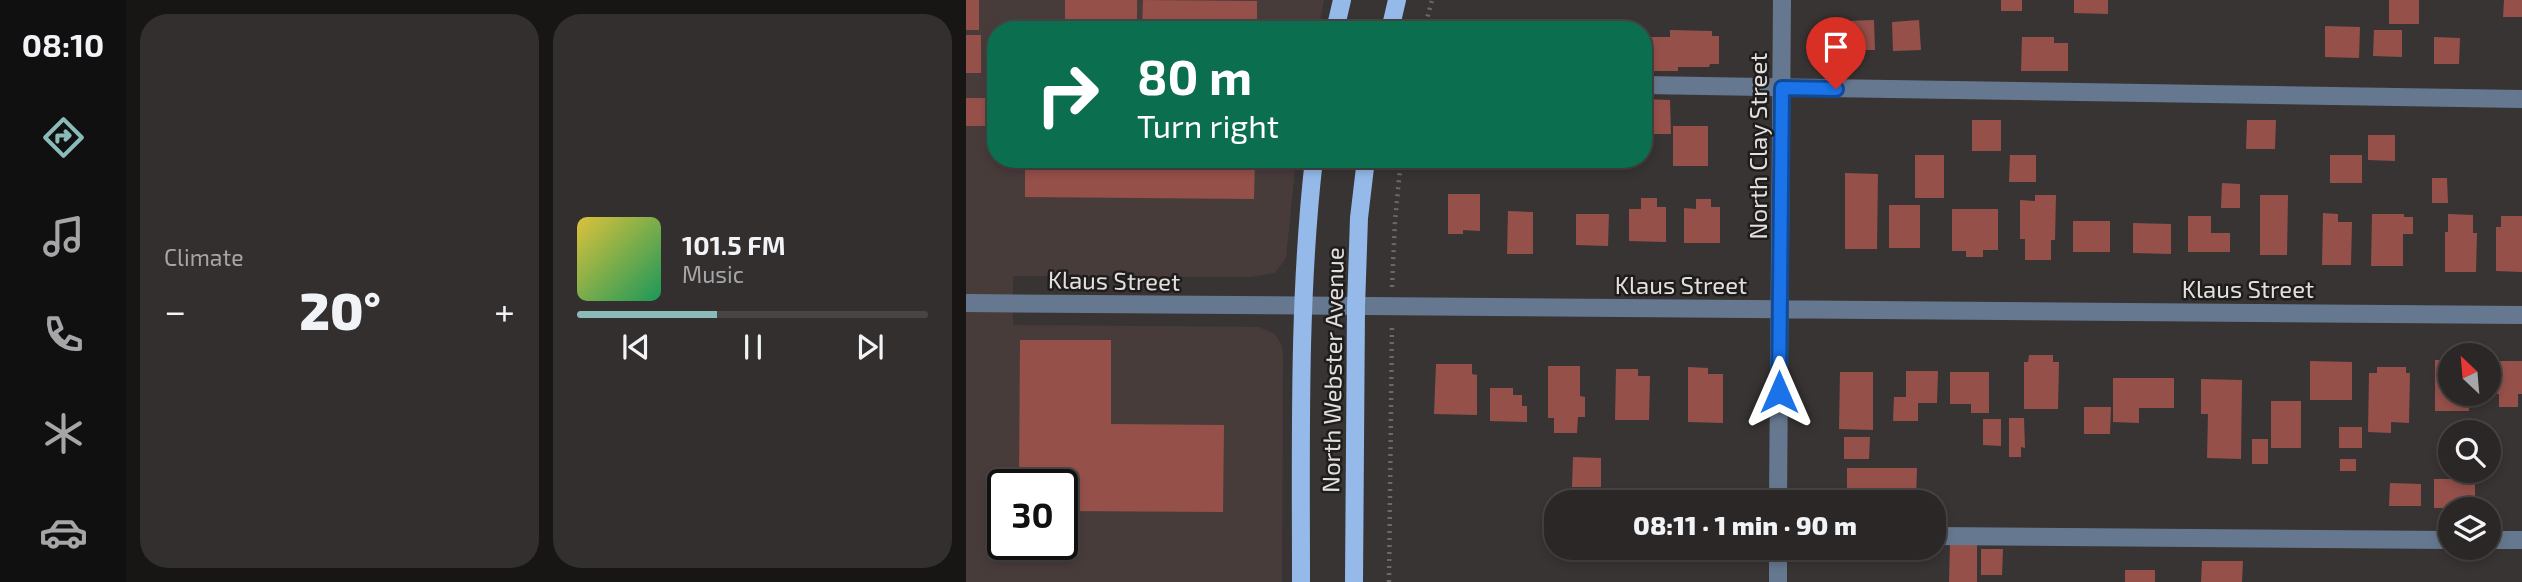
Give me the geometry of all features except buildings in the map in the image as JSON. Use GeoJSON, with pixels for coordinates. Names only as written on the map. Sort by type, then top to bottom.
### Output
{"type":"FeatureCollection","features":[{"type":"Feature","properties":{"kind":"main road"},"geometry":{"type":"LineString","coordinates":[[1337,21],[1342,0]]}},
{"type":"Feature","properties":{"kind":"main road"},"geometry":{"type":"LineString","coordinates":[[1392,21],[1397,0]]}},
{"type":"Feature","properties":{"kind":"main road","name":"North Webster Avenue"},"geometry":{"type":"LineString","coordinates":[[1301,582],[1304,307],[1307,223],[1313,168]]}},
{"type":"Feature","properties":{"kind":"main road","name":"North Webster Avenue"},"geometry":{"type":"LineString","coordinates":[[1354,582],[1356,307],[1359,218],[1365,168]]}},
{"type":"Feature","properties":{"kind":"street","name":"North Clay Street"},"geometry":{"type":"LineString","coordinates":[[1779,490],[1782,0]]}},
{"type":"Feature","properties":{"kind":"street"},"geometry":{"type":"LineString","coordinates":[[1652,85],[2522,99]]}},
{"type":"Feature","properties":{"kind":"street","name":"Klaus Street"},"geometry":{"type":"LineString","coordinates":[[966,303],[2522,314]]}},
{"type":"Feature","properties":{"kind":"street"},"geometry":{"type":"LineString","coordinates":[[1946,537],[2438,540]]}},
{"type":"Feature","properties":{"kind":"street"},"geometry":{"type":"LineString","coordinates":[[2501,540],[2522,540]]}},
{"type":"Feature","properties":{"kind":"street"},"geometry":{"type":"LineString","coordinates":[[1778,560],[1778,582]]}},
{"type":"Feature","properties":{"kind":"path"},"geometry":{"type":"LineString","coordinates":[[1426,21],[1432,0]]}},
{"type":"Feature","properties":{"kind":"path"},"geometry":{"type":"LineString","coordinates":[[1389,582],[1393,251],[1401,168]]}},
{"type":"Feature","properties":{"kind":"shaded area"},"geometry":{"type":"Polygon","coordinates":[[[966,0],[1324,0],[1320,21],[987,21],[987,168],[1295,168],[1286,258],[1275,273],[1249,277],[1013,276],[1013,325],[1259,327],[1275,334],[1282,346],[1282,582],[966,582],[966,0]]]}},
{"type":"Feature","properties":{"kind":"route"},"geometry":{"type":"LineString","coordinates":[[1779,392],[1782,88],[1836,89]]}}]}
